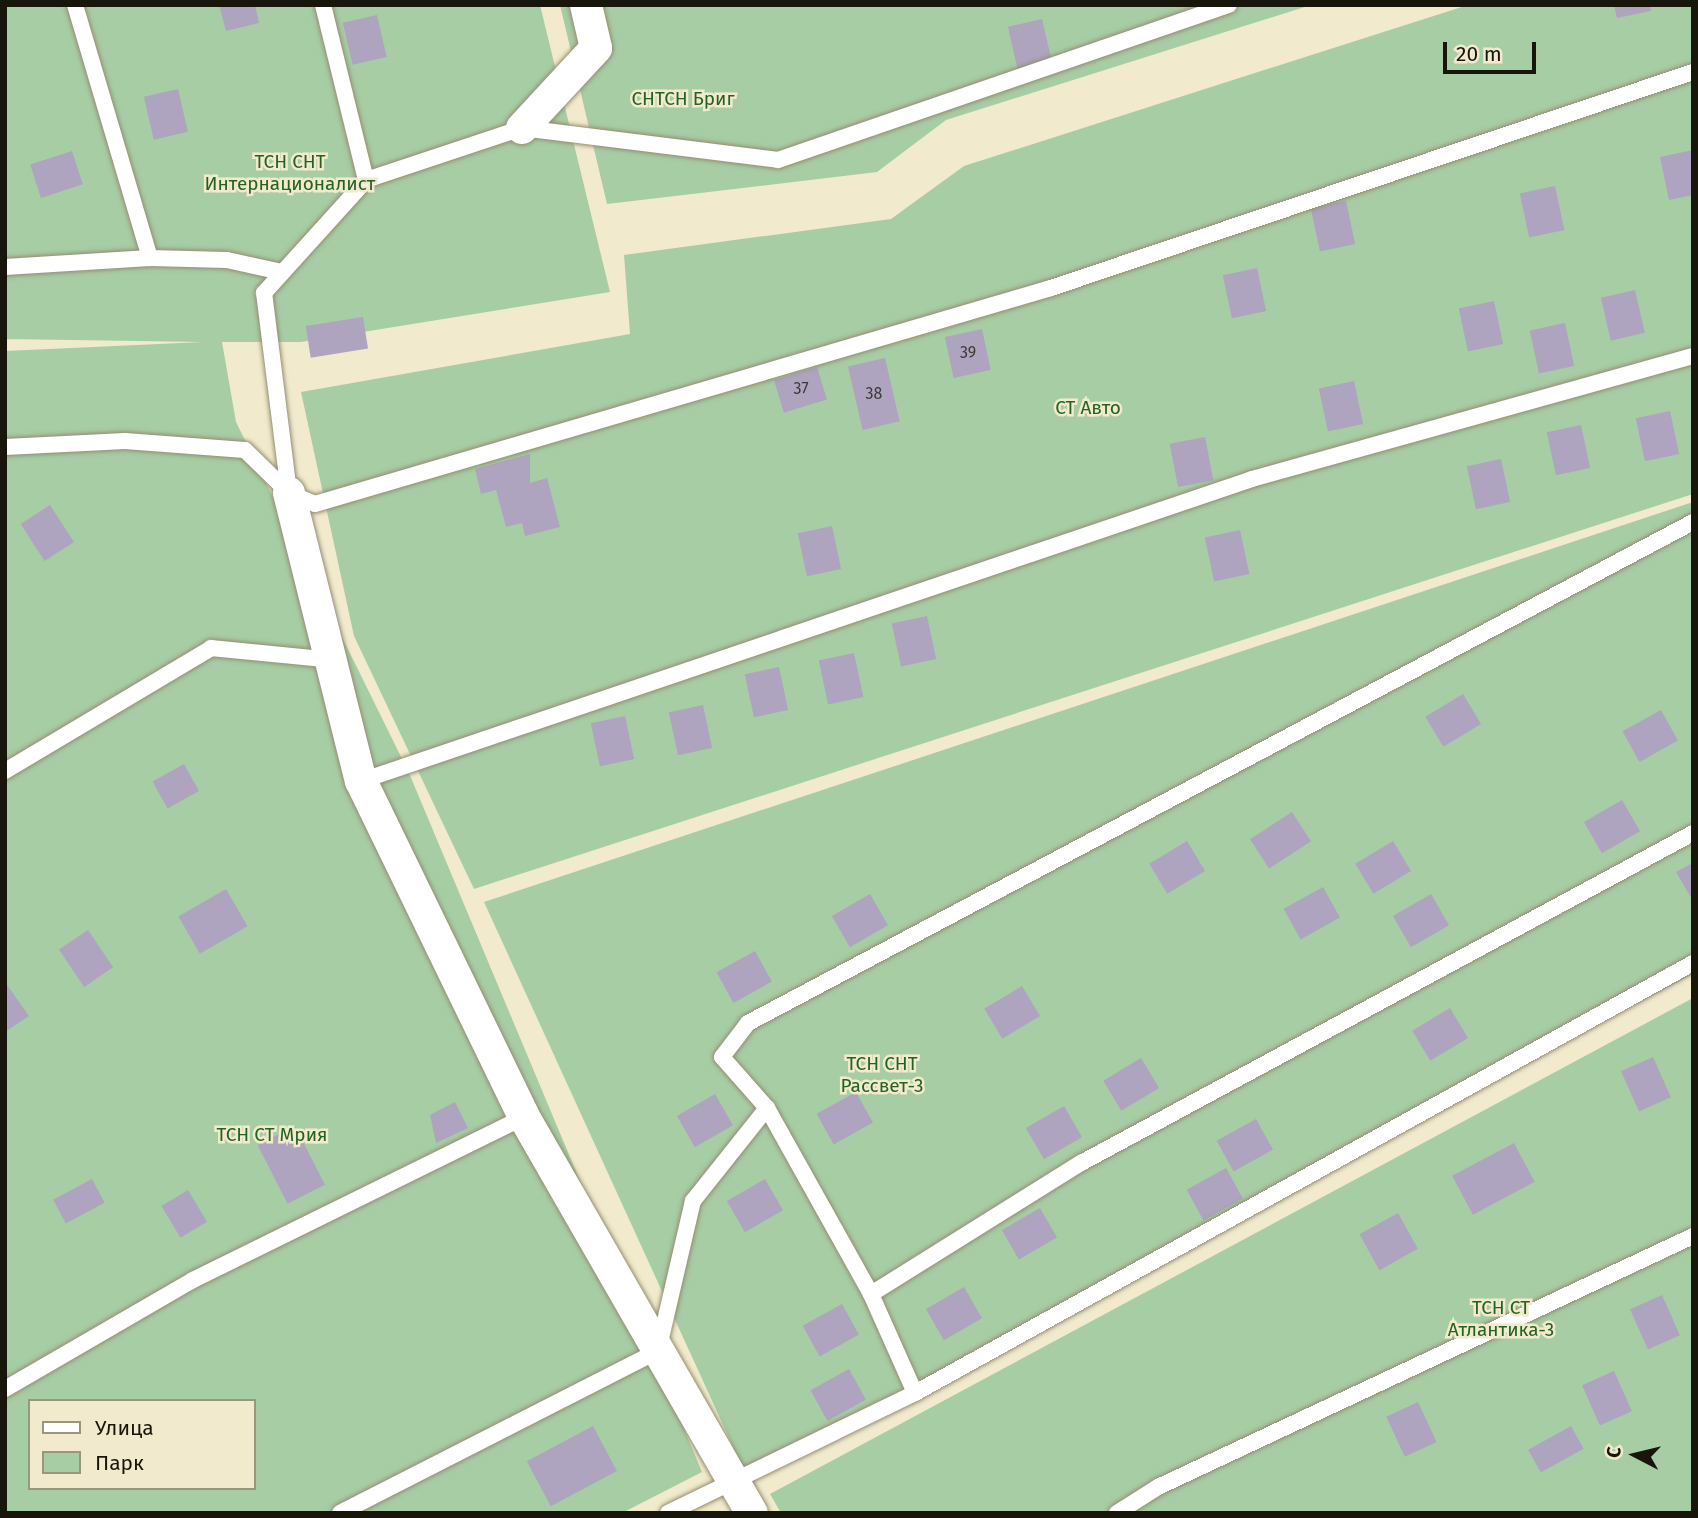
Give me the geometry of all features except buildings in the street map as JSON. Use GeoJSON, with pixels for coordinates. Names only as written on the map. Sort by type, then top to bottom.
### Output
{"type":"FeatureCollection","features":[{"type":"Feature","properties":{"kind":"street"},"geometry":{"type":"LineString","coordinates":[[522,128],[596,48],[586,5]]}},
{"type":"Feature","properties":{"kind":"street"},"geometry":{"type":"LineString","coordinates":[[289,493],[334,660],[361,781],[524,1116],[752,1513]]}},
{"type":"Feature","properties":{"kind":"lane"},"geometry":{"type":"LineString","coordinates":[[75,5],[150,258]]}},
{"type":"Feature","properties":{"kind":"lane"},"geometry":{"type":"LineString","coordinates":[[323,5],[366,180]]}},
{"type":"Feature","properties":{"kind":"lane"},"geometry":{"type":"LineString","coordinates":[[289,493],[264,293],[366,180],[522,128],[778,160],[1229,5]]}},
{"type":"Feature","properties":{"kind":"lane"},"geometry":{"type":"LineString","coordinates":[[8,448],[125,441],[245,450],[289,493],[315,503],[1038,292],[1693,72]]}},
{"type":"Feature","properties":{"kind":"lane"},"geometry":{"type":"LineString","coordinates":[[5,268],[150,258],[227,260],[281,272]]}},
{"type":"Feature","properties":{"kind":"lane"},"geometry":{"type":"LineString","coordinates":[[361,781],[1252,480],[1693,356]]}},
{"type":"Feature","properties":{"kind":"lane"},"geometry":{"type":"LineString","coordinates":[[915,1393],[871,1294],[767,1108],[722,1058],[748,1023],[1693,522]]}},
{"type":"Feature","properties":{"kind":"lane"},"geometry":{"type":"LineString","coordinates":[[5,771],[211,648],[334,660]]}},
{"type":"Feature","properties":{"kind":"lane"},"geometry":{"type":"LineString","coordinates":[[871,1294],[1081,1163],[1693,833]]}},
{"type":"Feature","properties":{"kind":"lane"},"geometry":{"type":"LineString","coordinates":[[668,1513],[915,1393],[1693,963]]}},
{"type":"Feature","properties":{"kind":"lane"},"geometry":{"type":"LineString","coordinates":[[340,1513],[658,1352],[693,1200],[767,1108]]}},
{"type":"Feature","properties":{"kind":"lane"},"geometry":{"type":"LineString","coordinates":[[5,1389],[193,1280],[524,1116]]}},
{"type":"Feature","properties":{"kind":"lane"},"geometry":{"type":"LineString","coordinates":[[1117,1513],[1158,1487],[1693,1236]]}},
{"type":"Feature","properties":{"kind":"green space","name":"ТСН СТ Мрия"},"geometry":{"type":"Polygon","coordinates":[[[5,5],[540,5],[610,292],[301,342],[222,342],[236,422],[409,773],[702,1472],[622,1513],[5,1513],[5,351],[203,342],[5,339],[5,5]]]}},
{"type":"Feature","properties":{"kind":"green space","name":"СНТСН Бриг"},"geometry":{"type":"Polygon","coordinates":[[[560,5],[1311,5],[946,120],[877,172],[607,204],[560,5]]]}},
{"type":"Feature","properties":{"kind":"green space","name":"СТ Авто"},"geometry":{"type":"Polygon","coordinates":[[[1468,5],[1693,5],[1693,494],[474,889],[354,636],[301,392],[630,334],[624,255],[891,219],[964,166],[1468,5]]]}},
{"type":"Feature","properties":{"kind":"green space","name":"ТСН СНТ Рассвет-3"},"geometry":{"type":"Polygon","coordinates":[[[1693,502],[1693,974],[746,1475],[484,902],[1693,502]]]}},
{"type":"Feature","properties":{"kind":"green space","name":"ТСН СТ Атлантика-3"},"geometry":{"type":"Polygon","coordinates":[[[1693,998],[1693,1513],[781,1513],[770,1494],[1693,998]]]}},
{"type":"Feature","properties":{"kind":"park label","name":"ТСН СНТ Интернационалист"},"geometry":{"type":"Point","coordinates":[290,173]}}]}
